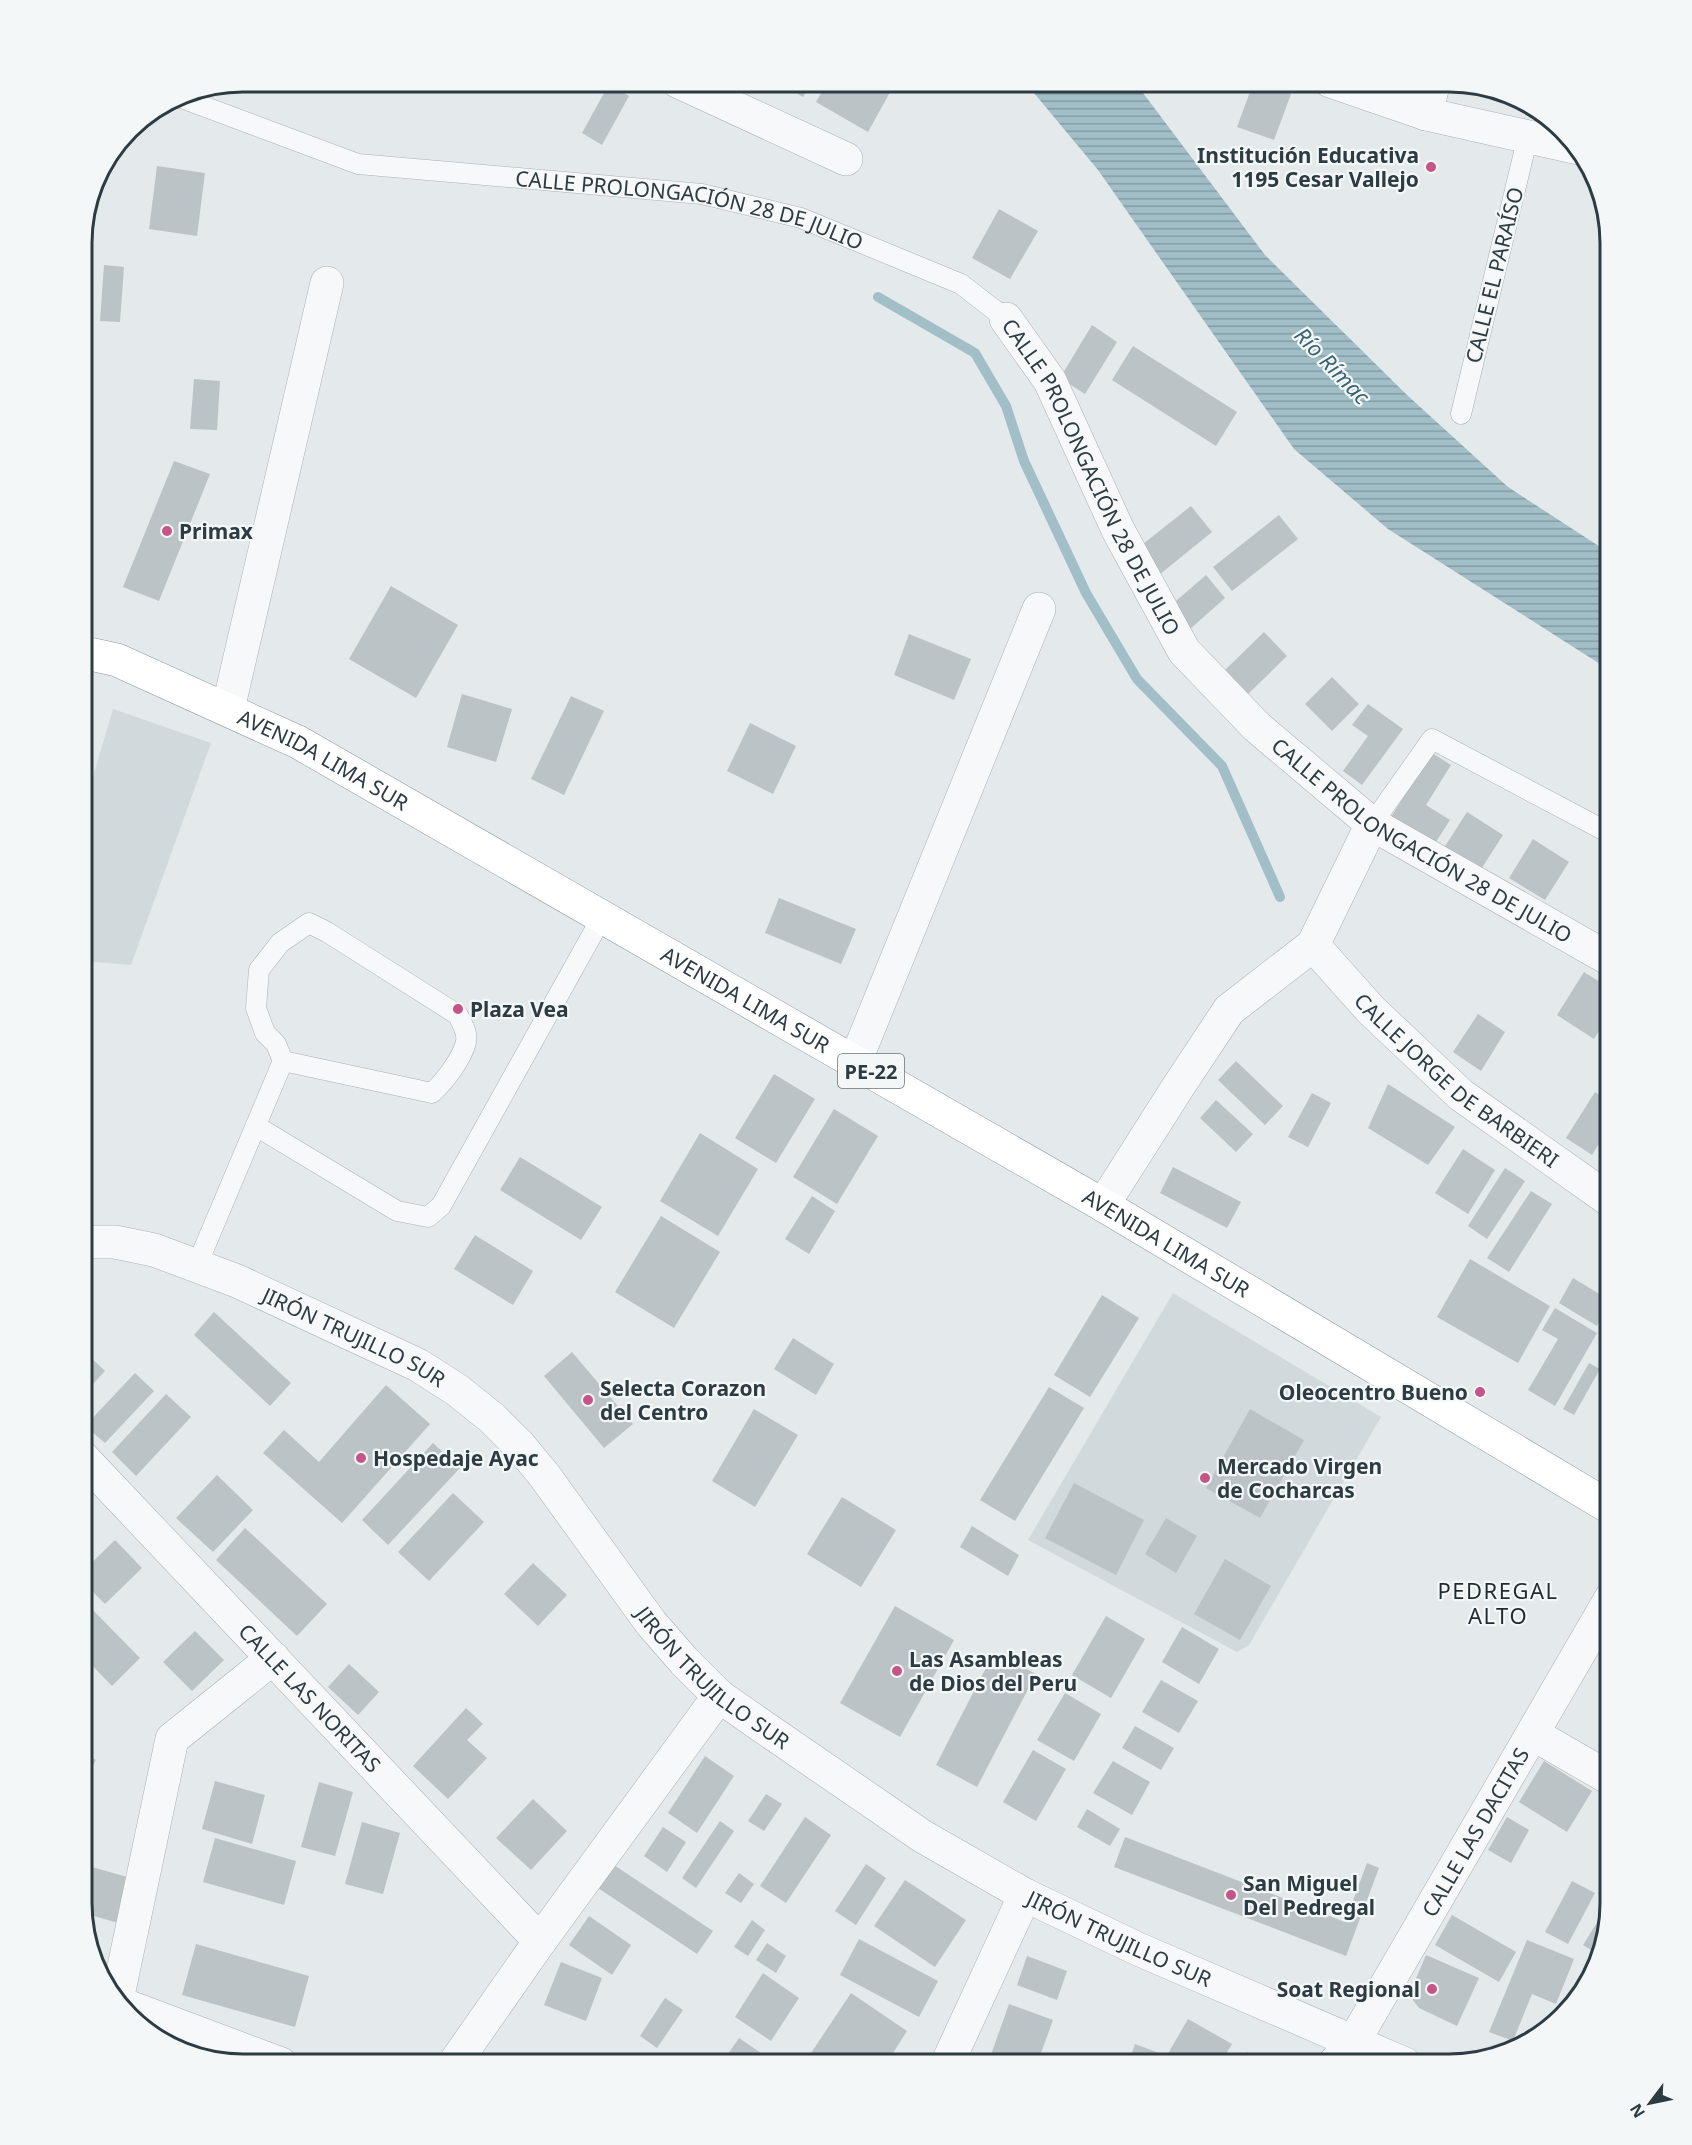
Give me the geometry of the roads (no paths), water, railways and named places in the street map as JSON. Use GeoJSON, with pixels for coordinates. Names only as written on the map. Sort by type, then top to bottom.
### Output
{"type":"FeatureCollection","features":[{"type":"Feature","properties":{"kind":"highway","name":"AVENIDA LIMA SUR"},"geometry":{"type":"LineString","coordinates":[[92,654],[117,660],[298,742],[1103,1205],[1600,1501]]}},
{"type":"Feature","properties":{"kind":"street"},"geometry":{"type":"LineString","coordinates":[[701,92],[846,159]]}},
{"type":"Feature","properties":{"kind":"street"},"geometry":{"type":"LineString","coordinates":[[1362,92],[1426,114],[1564,145]]}},
{"type":"Feature","properties":{"kind":"street"},"geometry":{"type":"LineString","coordinates":[[1426,114],[1431,92]]}},
{"type":"Feature","properties":{"kind":"street"},"geometry":{"type":"LineString","coordinates":[[228,710],[327,284]]}},
{"type":"Feature","properties":{"kind":"street","name":"CALLE PROLONGACIÓN 28 DE JULIO"},"geometry":{"type":"LineString","coordinates":[[1006,319],[1050,381],[1118,530],[1184,651],[1257,727],[1372,824],[1600,954]]}},
{"type":"Feature","properties":{"kind":"street"},"geometry":{"type":"LineString","coordinates":[[855,1062],[1039,609]]}},
{"type":"Feature","properties":{"kind":"street"},"geometry":{"type":"LineString","coordinates":[[1103,1205],[1229,1010],[1312,945],[1372,824]]}},
{"type":"Feature","properties":{"kind":"street","name":"CALLE JORGE DE BARBIERI"},"geometry":{"type":"LineString","coordinates":[[1312,945],[1371,1010],[1461,1095],[1600,1193]]}},
{"type":"Feature","properties":{"kind":"street","name":"JIRÓN TRUJILLO SUR"},"geometry":{"type":"LineString","coordinates":[[92,1242],[115,1242],[154,1250],[237,1281],[418,1365],[457,1390],[492,1418],[544,1475],[651,1623],[719,1696],[922,1836],[1025,1895],[1344,2052]]}},
{"type":"Feature","properties":{"kind":"street","name":"CALLE LAS NORITAS"},"geometry":{"type":"LineString","coordinates":[[92,1468],[540,1941]]}},
{"type":"Feature","properties":{"kind":"street","name":"CALLE LAS DACITAS"},"geometry":{"type":"LineString","coordinates":[[1344,2052],[1600,1617]]}},
{"type":"Feature","properties":{"kind":"street"},"geometry":{"type":"LineString","coordinates":[[119,1989],[172,1740],[273,1658]]}},
{"type":"Feature","properties":{"kind":"street"},"geometry":{"type":"LineString","coordinates":[[461,2054],[540,1941],[719,1696]]}},
{"type":"Feature","properties":{"kind":"street"},"geometry":{"type":"LineString","coordinates":[[1533,1734],[1600,1773]]}},
{"type":"Feature","properties":{"kind":"street"},"geometry":{"type":"LineString","coordinates":[[952,2054],[1025,1895]]}},
{"type":"Feature","properties":{"kind":"street"},"geometry":{"type":"LineString","coordinates":[[137,2010],[254,2054]]}},
{"type":"Feature","properties":{"kind":"lane","name":"CALLE PROLONGACIÓN 28 DE JULIO"},"geometry":{"type":"LineString","coordinates":[[190,101],[358,164],[702,194],[801,218],[961,284],[1006,319]]}},
{"type":"Feature","properties":{"kind":"lane","name":"CALLE EL PARAÍSO"},"geometry":{"type":"LineString","coordinates":[[1461,414],[1528,136]]}},
{"type":"Feature","properties":{"kind":"lane"},"geometry":{"type":"LineString","coordinates":[[1372,824],[1432,739],[1600,828]]}},
{"type":"Feature","properties":{"kind":"lane"},"geometry":{"type":"LineString","coordinates":[[256,1126],[397,1212],[428,1217],[441,1206],[602,917]]}},
{"type":"Feature","properties":{"kind":"lane"},"geometry":{"type":"LineString","coordinates":[[197,1265],[283,1062],[276,1044],[265,1033],[256,1008],[258,969],[280,943],[309,923],[458,1015],[465,1029],[466,1043],[447,1079],[432,1093],[283,1062]]}},
{"type":"Feature","properties":{"kind":"water","name":"Río Rímac"},"geometry":{"type":"Polygon","coordinates":[[[1033,92],[1142,92],[1265,255],[1407,395],[1508,487],[1600,547],[1600,664],[1388,529],[1294,449],[1098,170],[1033,92]]]}},
{"type":"Feature","properties":{"kind":"waterway"},"geometry":{"type":"LineString","coordinates":[[878,297],[975,353],[1006,406],[1024,461],[1086,593],[1137,679],[1222,766],[1280,897]]}},
{"type":"Feature","properties":{"kind":"place","name":"Institución Educativa 1195 Cesar Vallejo"},"geometry":{"type":"Point","coordinates":[1431,167]}},
{"type":"Feature","properties":{"kind":"place","name":"Primax"},"geometry":{"type":"Point","coordinates":[167,531]}},
{"type":"Feature","properties":{"kind":"place","name":"Plaza Vea"},"geometry":{"type":"Point","coordinates":[458,1009]}},
{"type":"Feature","properties":{"kind":"place","name":"Oleocentro Bueno"},"geometry":{"type":"Point","coordinates":[1480,1392]}},
{"type":"Feature","properties":{"kind":"place","name":"Selecta Corazon del Centro"},"geometry":{"type":"Point","coordinates":[588,1400]}},
{"type":"Feature","properties":{"kind":"place","name":"Hospedaje Ayac"},"geometry":{"type":"Point","coordinates":[361,1458]}},
{"type":"Feature","properties":{"kind":"place","name":"Mercado Virgen de Cocharcas"},"geometry":{"type":"Point","coordinates":[1205,1478]}},
{"type":"Feature","properties":{"kind":"place","name":"Las Asambleas de Dios del Peru"},"geometry":{"type":"Point","coordinates":[897,1671]}},
{"type":"Feature","properties":{"kind":"place","name":"San Miguel Del Pedregal"},"geometry":{"type":"Point","coordinates":[1231,1895]}},
{"type":"Feature","properties":{"kind":"place","name":"Soat Regional"},"geometry":{"type":"Point","coordinates":[1432,1989]}},
{"type":"Feature","properties":{"kind":"district","name":"PEDREGAL ALTO"},"geometry":{"type":"Point","coordinates":[1498,1602]}}]}
